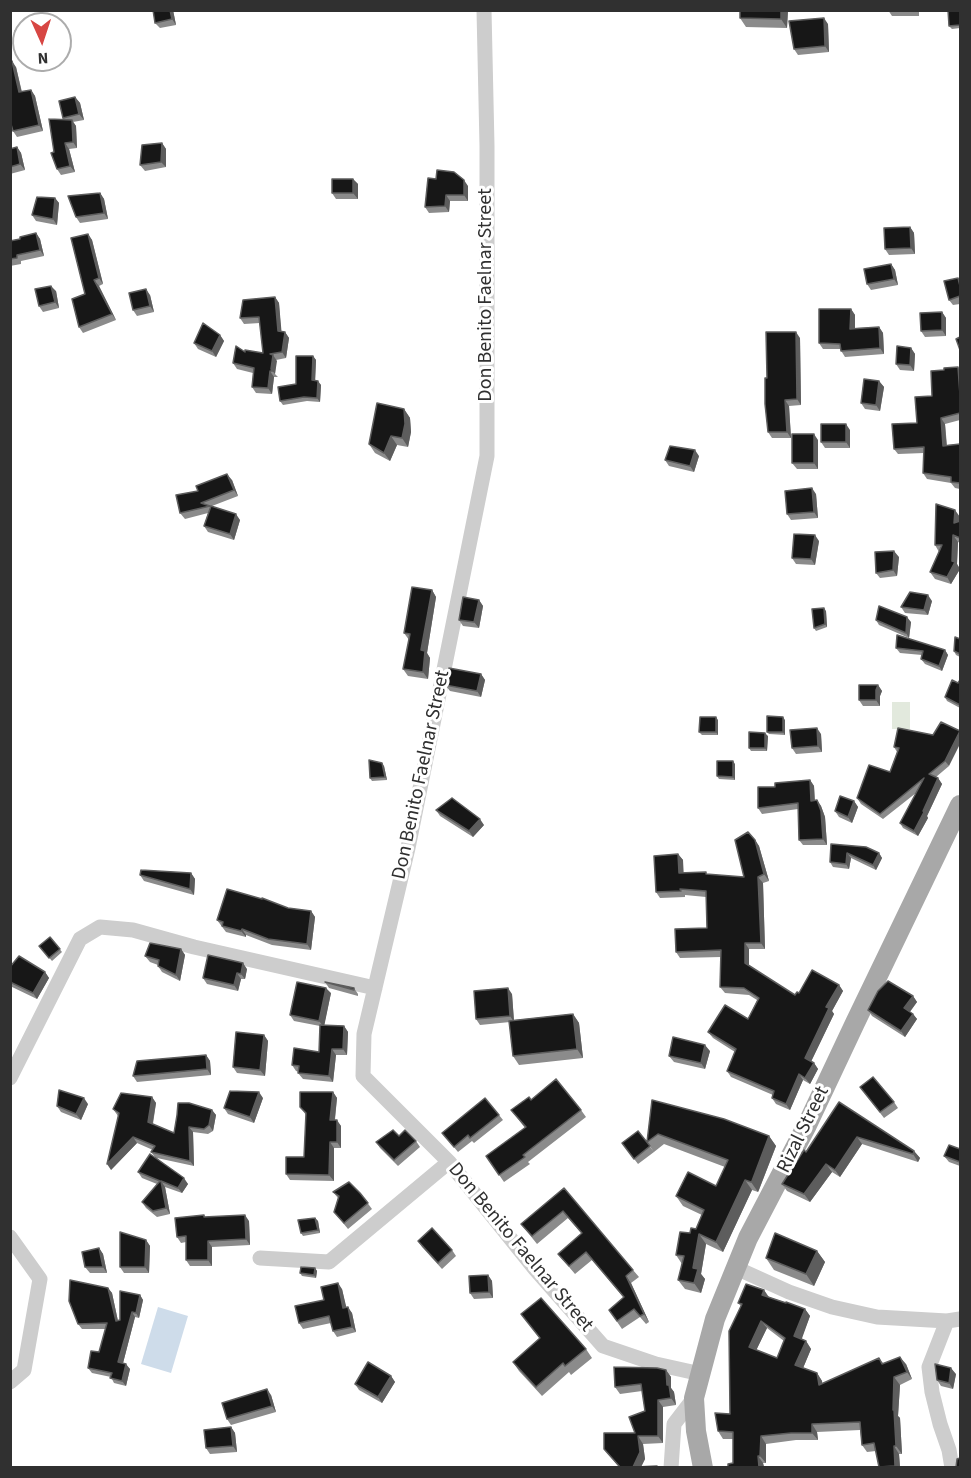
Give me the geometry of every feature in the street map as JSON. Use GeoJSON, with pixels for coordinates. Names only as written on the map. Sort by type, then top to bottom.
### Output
{"type":"FeatureCollection","features":[{"type":"Feature","properties":{"kind":"main road","name":"Rizal Street"},"geometry":{"type":"LineString","coordinates":[[703,1467],[696,1431],[694,1398],[715,1319],[748,1238],[807,1125],[960,805]]}},
{"type":"Feature","properties":{"kind":"street","name":"Don Benito Faelnar Street"},"geometry":{"type":"LineString","coordinates":[[484,10],[487,146],[487,456],[408,848],[364,1035],[363,1076],[449,1162],[535,1269],[603,1346],[656,1364],[701,1374]]}},
{"type":"Feature","properties":{"kind":"street"},"geometry":{"type":"LineString","coordinates":[[10,1078],[81,939],[100,927],[133,930],[194,947],[375,988]]}},
{"type":"Feature","properties":{"kind":"street"},"geometry":{"type":"LineString","coordinates":[[260,1258],[329,1262],[449,1162]]}},
{"type":"Feature","properties":{"kind":"street"},"geometry":{"type":"LineString","coordinates":[[10,1237],[40,1279],[24,1370],[10,1382]]}},
{"type":"Feature","properties":{"kind":"street"},"geometry":{"type":"LineString","coordinates":[[736,1268],[789,1292],[831,1306],[877,1317],[953,1320],[929,1367],[932,1392],[952,1467]]}},
{"type":"Feature","properties":{"kind":"street"},"geometry":{"type":"LineString","coordinates":[[671,1467],[675,1424],[694,1398]]}},
{"type":"Feature","properties":{"kind":"shaded area"},"geometry":{"type":"Polygon","coordinates":[[[892,702],[910,702],[910,729],[892,729],[892,702]]]}},
{"type":"Feature","properties":{"kind":"water"},"geometry":{"type":"Polygon","coordinates":[[[158,1307],[188,1316],[171,1373],[141,1364],[158,1307]]]}},
{"type":"Feature","properties":{"kind":"building"},"geometry":{"type":"Polygon","coordinates":[[[153,10],[170,10],[172,19],[155,23],[153,10]]]}},
{"type":"Feature","properties":{"kind":"building"},"geometry":{"type":"Polygon","coordinates":[[[740,10],[781,10],[781,19],[740,18],[740,10]]]}},
{"type":"Feature","properties":{"kind":"building"},"geometry":{"type":"Polygon","coordinates":[[[948,10],[960,10],[960,25],[949,26],[948,10]]]}},
{"type":"Feature","properties":{"kind":"building"},"geometry":{"type":"Polygon","coordinates":[[[824,18],[825,46],[794,49],[789,21],[824,18]]]}},
{"type":"Feature","properties":{"kind":"building"},"geometry":{"type":"Polygon","coordinates":[[[12,61],[12,72],[14,72],[19,92],[31,90],[39,125],[13,131],[10,121],[10,62],[12,61]]]}},
{"type":"Feature","properties":{"kind":"building"},"geometry":{"type":"Polygon","coordinates":[[[75,97],[79,114],[63,118],[59,101],[75,97]]]}},
{"type":"Feature","properties":{"kind":"building"},"geometry":{"type":"Polygon","coordinates":[[[49,119],[72,120],[73,142],[65,143],[70,166],[57,169],[51,153],[54,152],[49,119]]]}},
{"type":"Feature","properties":{"kind":"building"},"geometry":{"type":"Polygon","coordinates":[[[162,143],[161,162],[140,165],[142,145],[162,143]]]}},
{"type":"Feature","properties":{"kind":"building"},"geometry":{"type":"Polygon","coordinates":[[[17,147],[20,164],[10,167],[10,149],[17,147]]]}},
{"type":"Feature","properties":{"kind":"building"},"geometry":{"type":"Polygon","coordinates":[[[437,170],[454,172],[464,180],[464,195],[446,195],[445,206],[425,207],[428,178],[436,179],[437,170]]]}},
{"type":"Feature","properties":{"kind":"building"},"geometry":{"type":"Polygon","coordinates":[[[332,179],[353,179],[353,193],[332,193],[332,179]]]}},
{"type":"Feature","properties":{"kind":"building"},"geometry":{"type":"Polygon","coordinates":[[[100,193],[104,213],[76,217],[68,196],[100,193]]]}},
{"type":"Feature","properties":{"kind":"building"},"geometry":{"type":"Polygon","coordinates":[[[37,197],[55,198],[53,219],[32,215],[37,197]]]}},
{"type":"Feature","properties":{"kind":"building"},"geometry":{"type":"Polygon","coordinates":[[[910,227],[911,248],[885,249],[884,228],[910,227]]]}},
{"type":"Feature","properties":{"kind":"building"},"geometry":{"type":"Polygon","coordinates":[[[36,233],[40,250],[17,255],[17,258],[10,259],[10,241],[36,233]]]}},
{"type":"Feature","properties":{"kind":"building"},"geometry":{"type":"Polygon","coordinates":[[[88,234],[99,278],[94,280],[112,314],[79,327],[72,299],[85,294],[71,238],[88,234]]]}},
{"type":"Feature","properties":{"kind":"building"},"geometry":{"type":"Polygon","coordinates":[[[891,264],[894,279],[867,284],[864,269],[891,264]]]}},
{"type":"Feature","properties":{"kind":"building"},"geometry":{"type":"Polygon","coordinates":[[[958,278],[960,296],[949,300],[944,281],[958,278]]]}},
{"type":"Feature","properties":{"kind":"building"},"geometry":{"type":"Polygon","coordinates":[[[51,286],[55,302],[39,306],[35,289],[51,286]]]}},
{"type":"Feature","properties":{"kind":"building"},"geometry":{"type":"Polygon","coordinates":[[[146,289],[150,306],[133,310],[129,293],[146,289]]]}},
{"type":"Feature","properties":{"kind":"building"},"geometry":{"type":"Polygon","coordinates":[[[275,297],[278,331],[285,332],[282,352],[270,354],[273,355],[271,369],[273,371],[270,371],[268,388],[252,387],[254,368],[233,363],[236,346],[245,352],[245,350],[263,353],[259,317],[240,318],[243,300],[275,297]]]}},
{"type":"Feature","properties":{"kind":"building"},"geometry":{"type":"Polygon","coordinates":[[[819,309],[851,309],[850,329],[879,327],[880,348],[841,351],[840,344],[819,343],[819,309]]]}},
{"type":"Feature","properties":{"kind":"building"},"geometry":{"type":"Polygon","coordinates":[[[942,312],[942,330],[921,331],[920,313],[942,312]]]}},
{"type":"Feature","properties":{"kind":"building"},"geometry":{"type":"Polygon","coordinates":[[[203,323],[220,335],[212,351],[194,343],[203,323]]]}},
{"type":"Feature","properties":{"kind":"building"},"geometry":{"type":"Polygon","coordinates":[[[766,332],[796,332],[797,399],[785,400],[787,432],[768,432],[765,404],[766,332]]]}},
{"type":"Feature","properties":{"kind":"building"},"geometry":{"type":"Polygon","coordinates":[[[960,337],[960,350],[956,339],[960,337]]]}},
{"type":"Feature","properties":{"kind":"building"},"geometry":{"type":"Polygon","coordinates":[[[897,346],[911,348],[910,365],[896,364],[897,346]]]}},
{"type":"Feature","properties":{"kind":"building"},"geometry":{"type":"Polygon","coordinates":[[[296,356],[313,356],[312,380],[318,381],[317,398],[304,397],[280,401],[278,387],[296,384],[296,356]]]}},
{"type":"Feature","properties":{"kind":"building"},"geometry":{"type":"Polygon","coordinates":[[[958,367],[960,413],[941,418],[943,446],[960,444],[960,483],[951,482],[951,477],[923,473],[924,447],[894,449],[892,424],[917,423],[915,397],[932,396],[931,371],[958,367]]]}},
{"type":"Feature","properties":{"kind":"building"},"geometry":{"type":"Polygon","coordinates":[[[864,379],[879,381],[876,405],[861,403],[864,379]]]}},
{"type":"Feature","properties":{"kind":"building"},"geometry":{"type":"Polygon","coordinates":[[[377,403],[404,409],[405,424],[402,438],[391,436],[384,453],[369,444],[377,403]]]}},
{"type":"Feature","properties":{"kind":"building"},"geometry":{"type":"Polygon","coordinates":[[[821,424],[846,424],[846,442],[821,442],[821,424]]]}},
{"type":"Feature","properties":{"kind":"building"},"geometry":{"type":"Polygon","coordinates":[[[792,434],[814,434],[814,463],[792,463],[792,434]]]}},
{"type":"Feature","properties":{"kind":"building"},"geometry":{"type":"Polygon","coordinates":[[[670,446],[695,450],[690,466],[665,460],[670,446]]]}},
{"type":"Feature","properties":{"kind":"building"},"geometry":{"type":"Polygon","coordinates":[[[227,474],[234,490],[201,503],[210,506],[180,513],[176,495],[198,491],[196,486],[227,474]]]}},
{"type":"Feature","properties":{"kind":"building"},"geometry":{"type":"Polygon","coordinates":[[[812,488],[814,512],[787,514],[785,491],[812,488]]]}},
{"type":"Feature","properties":{"kind":"building"},"geometry":{"type":"Polygon","coordinates":[[[936,504],[955,510],[954,523],[960,521],[960,538],[953,535],[952,561],[955,562],[947,577],[930,572],[942,545],[935,545],[936,504]]]}},
{"type":"Feature","properties":{"kind":"building"},"geometry":{"type":"Polygon","coordinates":[[[211,506],[236,514],[230,534],[204,526],[211,506]]]}},
{"type":"Feature","properties":{"kind":"building"},"geometry":{"type":"Polygon","coordinates":[[[794,534],[815,535],[811,559],[792,558],[794,534]]]}},
{"type":"Feature","properties":{"kind":"building"},"geometry":{"type":"Polygon","coordinates":[[[894,551],[893,570],[876,573],[875,552],[894,551]]]}},
{"type":"Feature","properties":{"kind":"building"},"geometry":{"type":"Polygon","coordinates":[[[412,587],[432,590],[421,650],[425,651],[423,672],[403,669],[410,634],[404,633],[412,587]]]}},
{"type":"Feature","properties":{"kind":"building"},"geometry":{"type":"Polygon","coordinates":[[[910,592],[928,595],[924,610],[901,607],[910,592]]]}},
{"type":"Feature","properties":{"kind":"building"},"geometry":{"type":"Polygon","coordinates":[[[463,597],[479,600],[474,622],[459,620],[463,597]]]}},
{"type":"Feature","properties":{"kind":"building"},"geometry":{"type":"Polygon","coordinates":[[[879,606],[907,617],[906,633],[876,620],[879,606]]]}},
{"type":"Feature","properties":{"kind":"building"},"geometry":{"type":"Polygon","coordinates":[[[824,608],[825,624],[814,628],[812,609],[824,608]]]}},
{"type":"Feature","properties":{"kind":"building"},"geometry":{"type":"Polygon","coordinates":[[[897,635],[945,650],[939,666],[921,659],[923,651],[896,648],[897,635]]]}},
{"type":"Feature","properties":{"kind":"building"},"geometry":{"type":"Polygon","coordinates":[[[955,637],[960,639],[960,654],[954,651],[955,637]]]}},
{"type":"Feature","properties":{"kind":"building"},"geometry":{"type":"Polygon","coordinates":[[[449,668],[481,674],[477,691],[445,685],[449,668]]]}},
{"type":"Feature","properties":{"kind":"building"},"geometry":{"type":"Polygon","coordinates":[[[952,680],[958,683],[960,680],[960,705],[945,697],[952,680]]]}},
{"type":"Feature","properties":{"kind":"building"},"geometry":{"type":"Polygon","coordinates":[[[859,685],[878,685],[876,700],[859,700],[859,685]]]}},
{"type":"Feature","properties":{"kind":"building"},"geometry":{"type":"Polygon","coordinates":[[[767,716],[783,717],[783,732],[767,732],[767,716]]]}},
{"type":"Feature","properties":{"kind":"building"},"geometry":{"type":"Polygon","coordinates":[[[700,717],[716,717],[716,732],[699,732],[700,717]]]}},
{"type":"Feature","properties":{"kind":"building"},"geometry":{"type":"Polygon","coordinates":[[[941,722],[960,731],[945,761],[929,774],[938,778],[914,831],[900,823],[924,778],[880,814],[857,798],[869,765],[890,772],[899,748],[894,747],[898,728],[933,735],[941,722]]]}},
{"type":"Feature","properties":{"kind":"building"},"geometry":{"type":"Polygon","coordinates":[[[817,728],[818,746],[792,748],[790,730],[817,728]]]}},
{"type":"Feature","properties":{"kind":"building"},"geometry":{"type":"Polygon","coordinates":[[[749,732],[765,733],[765,748],[749,748],[749,732]]]}},
{"type":"Feature","properties":{"kind":"building"},"geometry":{"type":"Polygon","coordinates":[[[369,760],[382,763],[385,777],[370,778],[369,760]]]}},
{"type":"Feature","properties":{"kind":"building"},"geometry":{"type":"Polygon","coordinates":[[[717,761],[733,761],[733,777],[717,776],[717,761]]]}},
{"type":"Feature","properties":{"kind":"building"},"geometry":{"type":"Polygon","coordinates":[[[810,780],[811,801],[817,800],[821,811],[823,839],[799,840],[798,803],[758,808],[758,787],[775,787],[775,783],[810,780]]]}},
{"type":"Feature","properties":{"kind":"building"},"geometry":{"type":"Polygon","coordinates":[[[840,796],[854,801],[848,817],[835,811],[840,796]]]}},
{"type":"Feature","properties":{"kind":"building"},"geometry":{"type":"Polygon","coordinates":[[[452,798],[480,819],[469,831],[436,810],[452,798]]]}},
{"type":"Feature","properties":{"kind":"building"},"geometry":{"type":"Polygon","coordinates":[[[748,832],[755,840],[764,874],[758,877],[761,943],[745,943],[745,963],[795,995],[799,993],[812,970],[839,985],[826,1007],[829,1008],[805,1058],[814,1063],[805,1078],[799,1074],[786,1104],[772,1098],[774,1091],[727,1071],[736,1049],[708,1032],[725,1005],[748,1019],[759,998],[744,988],[720,987],[721,950],[676,952],[675,929],[707,928],[706,891],[680,889],[681,891],[656,892],[654,856],[678,854],[679,873],[706,872],[706,874],[744,877],[735,840],[748,832]]]}},
{"type":"Feature","properties":{"kind":"building"},"geometry":{"type":"Polygon","coordinates":[[[831,844],[866,847],[879,853],[873,865],[847,853],[846,864],[830,862],[831,844]]]}},
{"type":"Feature","properties":{"kind":"building"},"geometry":{"type":"Polygon","coordinates":[[[141,870],[191,873],[190,889],[140,875],[141,870]]]}},
{"type":"Feature","properties":{"kind":"building"},"geometry":{"type":"Polygon","coordinates":[[[227,889],[262,898],[288,908],[311,911],[307,944],[268,939],[242,929],[241,931],[222,926],[223,922],[217,920],[227,889]]]}},
{"type":"Feature","properties":{"kind":"building"},"geometry":{"type":"Polygon","coordinates":[[[50,937],[60,949],[49,958],[39,946],[50,937]]]}},
{"type":"Feature","properties":{"kind":"building"},"geometry":{"type":"Polygon","coordinates":[[[150,943],[181,949],[176,975],[158,966],[159,960],[145,956],[150,943]]]}},
{"type":"Feature","properties":{"kind":"building"},"geometry":{"type":"Polygon","coordinates":[[[208,955],[243,963],[241,974],[237,973],[234,985],[203,978],[208,955]]]}},
{"type":"Feature","properties":{"kind":"building"},"geometry":{"type":"Polygon","coordinates":[[[19,956],[45,972],[33,993],[10,982],[10,967],[19,956]]]}},
{"type":"Feature","properties":{"kind":"building"},"geometry":{"type":"Polygon","coordinates":[[[888,981],[913,996],[904,1008],[913,1014],[901,1031],[868,1010],[878,991],[888,981]]]}},
{"type":"Feature","properties":{"kind":"building"},"geometry":{"type":"Polygon","coordinates":[[[297,982],[326,988],[319,1021],[290,1015],[297,982]]]}},
{"type":"Feature","properties":{"kind":"building"},"geometry":{"type":"Polygon","coordinates":[[[325,982],[354,988],[354,990],[325,982]]]}},
{"type":"Feature","properties":{"kind":"building"},"geometry":{"type":"Polygon","coordinates":[[[508,988],[510,1016],[476,1019],[474,991],[508,988]]]}},
{"type":"Feature","properties":{"kind":"building"},"geometry":{"type":"Polygon","coordinates":[[[573,1014],[577,1049],[513,1056],[509,1021],[573,1014]]]}},
{"type":"Feature","properties":{"kind":"building"},"geometry":{"type":"Polygon","coordinates":[[[320,1025],[344,1026],[343,1049],[332,1049],[329,1076],[298,1073],[299,1066],[292,1065],[294,1048],[319,1052],[320,1025]]]}},
{"type":"Feature","properties":{"kind":"building"},"geometry":{"type":"Polygon","coordinates":[[[236,1032],[264,1035],[260,1070],[233,1067],[236,1032]]]}},
{"type":"Feature","properties":{"kind":"building"},"geometry":{"type":"Polygon","coordinates":[[[673,1037],[705,1045],[701,1063],[669,1056],[673,1037]]]}},
{"type":"Feature","properties":{"kind":"building"},"geometry":{"type":"Polygon","coordinates":[[[206,1055],[207,1069],[133,1076],[137,1061],[206,1055]]]}},
{"type":"Feature","properties":{"kind":"building"},"geometry":{"type":"Polygon","coordinates":[[[873,1077],[894,1102],[880,1112],[860,1087],[873,1077]]]}},
{"type":"Feature","properties":{"kind":"building"},"geometry":{"type":"Polygon","coordinates":[[[556,1079],[581,1110],[523,1155],[525,1157],[499,1175],[486,1156],[526,1127],[511,1110],[529,1097],[531,1100],[556,1079]]]}},
{"type":"Feature","properties":{"kind":"building"},"geometry":{"type":"Polygon","coordinates":[[[59,1090],[84,1098],[76,1114],[57,1106],[59,1090]]]}},
{"type":"Feature","properties":{"kind":"building"},"geometry":{"type":"Polygon","coordinates":[[[230,1091],[259,1092],[250,1117],[224,1108],[230,1091]]]}},
{"type":"Feature","properties":{"kind":"building"},"geometry":{"type":"Polygon","coordinates":[[[300,1092],[333,1092],[330,1120],[337,1120],[337,1142],[330,1142],[329,1175],[286,1174],[286,1157],[304,1157],[306,1113],[300,1107],[300,1092]]]}},
{"type":"Feature","properties":{"kind":"building"},"geometry":{"type":"Polygon","coordinates":[[[121,1093],[152,1097],[148,1122],[174,1133],[178,1103],[189,1103],[212,1110],[209,1125],[204,1129],[189,1127],[190,1161],[151,1152],[155,1146],[133,1137],[107,1164],[119,1113],[113,1109],[121,1093]]]}},
{"type":"Feature","properties":{"kind":"building"},"geometry":{"type":"Polygon","coordinates":[[[485,1098],[499,1115],[470,1138],[468,1135],[454,1147],[442,1133],[485,1098]]]}},
{"type":"Feature","properties":{"kind":"building"},"geometry":{"type":"Polygon","coordinates":[[[652,1100],[724,1119],[769,1136],[752,1181],[745,1180],[716,1242],[699,1234],[693,1268],[698,1269],[694,1283],[678,1280],[684,1256],[676,1255],[680,1232],[690,1233],[691,1228],[696,1229],[704,1210],[676,1196],[688,1172],[716,1186],[728,1160],[658,1134],[647,1142],[652,1100]]]}},
{"type":"Feature","properties":{"kind":"building"},"geometry":{"type":"Polygon","coordinates":[[[839,1102],[914,1151],[913,1154],[857,1137],[835,1170],[826,1164],[804,1194],[782,1184],[804,1150],[806,1152],[839,1102]]]}},
{"type":"Feature","properties":{"kind":"building"},"geometry":{"type":"Polygon","coordinates":[[[393,1130],[399,1136],[405,1130],[416,1141],[394,1160],[376,1142],[393,1130]]]}},
{"type":"Feature","properties":{"kind":"building"},"geometry":{"type":"Polygon","coordinates":[[[638,1131],[650,1146],[634,1159],[622,1143],[638,1131]]]}},
{"type":"Feature","properties":{"kind":"building"},"geometry":{"type":"Polygon","coordinates":[[[949,1145],[960,1149],[960,1162],[944,1156],[949,1145]]]}},
{"type":"Feature","properties":{"kind":"building"},"geometry":{"type":"Polygon","coordinates":[[[150,1154],[184,1178],[178,1188],[161,1181],[166,1208],[153,1211],[142,1202],[160,1181],[138,1172],[150,1154]]]}},
{"type":"Feature","properties":{"kind":"building"},"geometry":{"type":"Polygon","coordinates":[[[349,1182],[368,1203],[344,1223],[334,1212],[339,1196],[333,1192],[349,1182]]]}},
{"type":"Feature","properties":{"kind":"building"},"geometry":{"type":"Polygon","coordinates":[[[564,1188],[633,1270],[626,1276],[644,1314],[640,1316],[634,1309],[617,1321],[609,1310],[624,1297],[586,1252],[569,1266],[558,1254],[582,1233],[563,1211],[532,1236],[521,1224],[564,1188]]]}},
{"type":"Feature","properties":{"kind":"building"},"geometry":{"type":"Polygon","coordinates":[[[204,1215],[204,1217],[245,1215],[246,1239],[208,1241],[208,1260],[186,1260],[186,1236],[177,1237],[175,1218],[204,1215]]]}},
{"type":"Feature","properties":{"kind":"building"},"geometry":{"type":"Polygon","coordinates":[[[315,1218],[318,1230],[301,1233],[298,1220],[315,1218]]]}},
{"type":"Feature","properties":{"kind":"building"},"geometry":{"type":"Polygon","coordinates":[[[432,1228],[452,1250],[438,1263],[418,1241],[432,1228]]]}},
{"type":"Feature","properties":{"kind":"building"},"geometry":{"type":"Polygon","coordinates":[[[120,1232],[146,1240],[145,1267],[120,1267],[120,1232]]]}},
{"type":"Feature","properties":{"kind":"building"},"geometry":{"type":"Polygon","coordinates":[[[775,1233],[817,1251],[806,1274],[766,1258],[775,1233]]]}},
{"type":"Feature","properties":{"kind":"building"},"geometry":{"type":"Polygon","coordinates":[[[99,1248],[103,1267],[85,1267],[82,1252],[99,1248]]]}},
{"type":"Feature","properties":{"kind":"building"},"geometry":{"type":"Polygon","coordinates":[[[301,1267],[315,1268],[314,1275],[300,1273],[301,1267]]]}},
{"type":"Feature","properties":{"kind":"building"},"geometry":{"type":"Polygon","coordinates":[[[488,1275],[489,1292],[470,1293],[469,1276],[488,1275]]]}},
{"type":"Feature","properties":{"kind":"building"},"geometry":{"type":"Polygon","coordinates":[[[70,1280],[108,1288],[116,1321],[120,1320],[120,1291],[140,1295],[136,1313],[132,1312],[118,1362],[126,1364],[122,1381],[110,1378],[112,1373],[88,1368],[91,1351],[99,1352],[107,1323],[78,1324],[69,1301],[70,1280]]]}},
{"type":"Feature","properties":{"kind":"building"},"geometry":{"type":"Polygon","coordinates":[[[338,1283],[343,1308],[348,1307],[352,1327],[333,1331],[329,1316],[299,1323],[295,1306],[324,1300],[321,1287],[338,1283]]]}},
{"type":"Feature","properties":{"kind":"building"},"geometry":{"type":"Polygon","coordinates":[[[746,1284],[764,1290],[762,1295],[805,1309],[794,1336],[806,1341],[795,1365],[817,1373],[819,1385],[879,1358],[882,1364],[900,1357],[907,1372],[894,1377],[895,1466],[879,1467],[874,1443],[862,1445],[860,1422],[812,1424],[812,1433],[761,1436],[759,1467],[728,1467],[728,1464],[733,1463],[733,1432],[718,1431],[715,1413],[730,1414],[729,1331],[742,1304],[738,1303],[746,1284]],[[761,1321],[749,1347],[777,1358],[785,1338],[761,1321]]]}},
{"type":"Feature","properties":{"kind":"building"},"geometry":{"type":"Polygon","coordinates":[[[541,1298],[586,1349],[565,1366],[563,1363],[536,1387],[513,1362],[540,1338],[521,1314],[541,1298]]]}},
{"type":"Feature","properties":{"kind":"building"},"geometry":{"type":"Polygon","coordinates":[[[368,1362],[391,1376],[378,1397],[355,1384],[368,1362]]]}},
{"type":"Feature","properties":{"kind":"building"},"geometry":{"type":"Polygon","coordinates":[[[935,1364],[951,1368],[949,1383],[937,1380],[935,1364]]]}},
{"type":"Feature","properties":{"kind":"building"},"geometry":{"type":"Polygon","coordinates":[[[614,1367],[666,1370],[667,1385],[669,1385],[671,1398],[658,1400],[658,1436],[638,1436],[640,1452],[633,1467],[620,1467],[604,1449],[604,1433],[635,1433],[629,1417],[645,1411],[641,1384],[615,1387],[614,1367]]]}},
{"type":"Feature","properties":{"kind":"building"},"geometry":{"type":"Polygon","coordinates":[[[267,1389],[272,1406],[227,1419],[222,1403],[267,1389]]]}},
{"type":"Feature","properties":{"kind":"building"},"geometry":{"type":"Polygon","coordinates":[[[231,1427],[233,1446],[206,1448],[204,1430],[231,1427]]]}},
{"type":"Feature","properties":{"kind":"building"},"geometry":{"type":"Polygon","coordinates":[[[960,1458],[960,1467],[956,1467],[957,1459],[960,1458]]]}}]}
